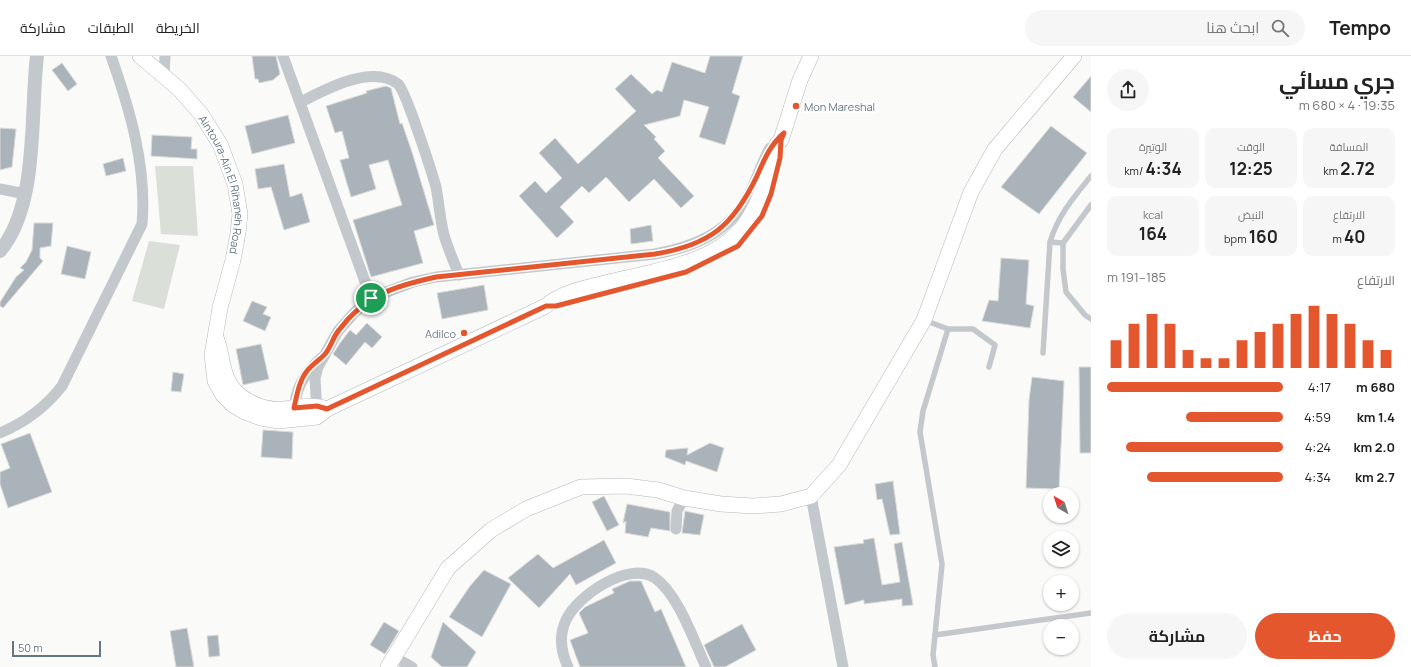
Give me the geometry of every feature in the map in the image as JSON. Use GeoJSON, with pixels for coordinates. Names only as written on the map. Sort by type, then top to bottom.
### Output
{"type":"FeatureCollection","features":[{"type":"Feature","properties":{"kind":"main road","name":"Aintoura-Ain El Rihaneh Road"},"geometry":{"type":"LineString","coordinates":[[140,56],[179,89],[201,114],[220,144],[235,184],[240,214],[234,260],[220,308],[212,355],[212,369],[215,380],[223,395],[233,405],[261,418],[279,421],[295,414],[320,411],[546,306],[556,306],[686,272],[735,243],[762,216],[768,201],[780,158],[782,136],[800,80],[811,56]]}},
{"type":"Feature","properties":{"kind":"main road"},"geometry":{"type":"LineString","coordinates":[[391,662],[448,568],[491,530],[526,509],[581,487],[626,486],[658,490],[684,498],[722,504],[753,506],[781,504],[811,496],[840,465],[924,320],[971,192],[984,169],[996,149],[1074,56]]}},
{"type":"Feature","properties":{"kind":"street"},"geometry":{"type":"LineString","coordinates":[[0,251],[6,244],[14,228],[25,194],[30,166],[37,56]]}},
{"type":"Feature","properties":{"kind":"street"},"geometry":{"type":"LineString","coordinates":[[0,432],[20,424],[46,405],[62,386],[142,224],[144,202],[138,158],[128,105],[112,56]]}},
{"type":"Feature","properties":{"kind":"street"},"geometry":{"type":"LineString","coordinates":[[164,76],[165,56]]}},
{"type":"Feature","properties":{"kind":"street"},"geometry":{"type":"LineString","coordinates":[[284,56],[371,298]]}},
{"type":"Feature","properties":{"kind":"street"},"geometry":{"type":"LineString","coordinates":[[800,80],[804,56]]}},
{"type":"Feature","properties":{"kind":"street"},"geometry":{"type":"LineString","coordinates":[[301,102],[329,87],[363,77],[385,78],[399,85],[410,108],[435,187],[444,235],[459,275]]}},
{"type":"Feature","properties":{"kind":"street"},"geometry":{"type":"LineString","coordinates":[[320,411],[315,378],[326,353],[338,331],[355,312],[371,298],[413,282],[459,275],[655,254],[680,250],[693,245],[711,236],[738,212],[769,149],[775,140],[782,136]]}},
{"type":"Feature","properties":{"kind":"street"},"geometry":{"type":"LineString","coordinates":[[0,189],[25,194]]}},
{"type":"Feature","properties":{"kind":"street"},"geometry":{"type":"LineString","coordinates":[[295,414],[301,380],[308,370],[326,353]]}},
{"type":"Feature","properties":{"kind":"street"},"geometry":{"type":"LineString","coordinates":[[811,496],[843,667]]}},
{"type":"Feature","properties":{"kind":"street"},"geometry":{"type":"LineString","coordinates":[[676,529],[678,512],[684,498]]}},
{"type":"Feature","properties":{"kind":"street"},"geometry":{"type":"LineString","coordinates":[[568,667],[562,652],[561,640],[566,619],[590,592],[617,577],[636,573],[646,573],[668,590],[675,601],[706,667]]}},
{"type":"Feature","properties":{"kind":"street"},"geometry":{"type":"LineString","coordinates":[[391,662],[412,667]]}},
{"type":"Feature","properties":{"kind":"lane"},"geometry":{"type":"LineString","coordinates":[[1043,353],[1050,242],[1055,225],[1061,214],[1091,176]]}},
{"type":"Feature","properties":{"kind":"lane"},"geometry":{"type":"LineString","coordinates":[[1091,205],[1063,243],[1063,269],[1066,292],[1085,315],[1091,319]]}},
{"type":"Feature","properties":{"kind":"lane"},"geometry":{"type":"LineString","coordinates":[[1050,242],[1063,243]]}},
{"type":"Feature","properties":{"kind":"lane"},"geometry":{"type":"LineString","coordinates":[[924,320],[948,329],[973,329],[995,345],[989,367]]}},
{"type":"Feature","properties":{"kind":"lane"},"geometry":{"type":"LineString","coordinates":[[935,667],[933,655],[942,564],[920,432],[923,411],[948,329]]}},
{"type":"Feature","properties":{"kind":"lane"},"geometry":{"type":"LineString","coordinates":[[935,635],[1091,613]]}},
{"type":"Feature","properties":{"kind":"shaded area"},"geometry":{"type":"Polygon","coordinates":[[[155,166],[193,166],[198,236],[161,234],[155,166]]]}},
{"type":"Feature","properties":{"kind":"shaded area"},"geometry":{"type":"Polygon","coordinates":[[[149,241],[180,245],[164,309],[132,301],[149,241]]]}},
{"type":"Feature","properties":{"kind":"building"},"geometry":{"type":"Polygon","coordinates":[[[252,56],[276,56],[280,74],[273,80],[259,83],[258,79],[255,79],[252,56]]]}},
{"type":"Feature","properties":{"kind":"building"},"geometry":{"type":"Polygon","coordinates":[[[710,56],[743,56],[732,93],[740,96],[725,145],[699,137],[709,107],[684,100],[680,116],[644,125],[656,137],[654,139],[665,151],[658,158],[694,196],[681,208],[654,179],[629,202],[606,177],[589,193],[582,186],[560,207],[574,222],[557,238],[519,196],[535,181],[546,193],[562,178],[539,153],[555,138],[578,164],[636,111],[615,89],[631,74],[652,94],[657,90],[662,92],[672,62],[705,73],[710,56]]]}},
{"type":"Feature","properties":{"kind":"building"},"geometry":{"type":"Polygon","coordinates":[[[62,63],[77,84],[68,91],[52,70],[62,63]]]}},
{"type":"Feature","properties":{"kind":"building"},"geometry":{"type":"Polygon","coordinates":[[[1091,76],[1091,112],[1073,97],[1091,76]]]}},
{"type":"Feature","properties":{"kind":"building"},"geometry":{"type":"Polygon","coordinates":[[[386,86],[391,88],[400,124],[402,123],[412,152],[434,225],[414,231],[423,263],[371,277],[353,220],[402,205],[388,160],[369,165],[376,189],[351,197],[340,160],[349,158],[342,131],[335,133],[326,106],[367,93],[366,91],[386,86]]]}},
{"type":"Feature","properties":{"kind":"building"},"geometry":{"type":"Polygon","coordinates":[[[288,115],[295,143],[252,154],[245,126],[288,115]]]}},
{"type":"Feature","properties":{"kind":"building"},"geometry":{"type":"Polygon","coordinates":[[[1051,126],[1087,153],[1039,214],[1001,187],[1051,126]]]}},
{"type":"Feature","properties":{"kind":"building"},"geometry":{"type":"Polygon","coordinates":[[[0,128],[16,129],[12,167],[0,170],[0,128]]]}},
{"type":"Feature","properties":{"kind":"building"},"geometry":{"type":"Polygon","coordinates":[[[152,135],[192,137],[191,149],[197,149],[197,159],[151,156],[152,135]]]}},
{"type":"Feature","properties":{"kind":"building"},"geometry":{"type":"Polygon","coordinates":[[[123,158],[126,171],[106,176],[103,164],[123,158]]]}},
{"type":"Feature","properties":{"kind":"building"},"geometry":{"type":"Polygon","coordinates":[[[284,164],[290,197],[302,193],[310,222],[284,230],[271,187],[258,189],[255,169],[284,164]]]}},
{"type":"Feature","properties":{"kind":"building"},"geometry":{"type":"Polygon","coordinates":[[[34,223],[53,223],[51,246],[40,248],[40,258],[43,261],[3,308],[0,306],[0,302],[16,277],[24,270],[20,268],[26,262],[32,250],[34,223]]]}},
{"type":"Feature","properties":{"kind":"building"},"geometry":{"type":"Polygon","coordinates":[[[651,225],[653,241],[631,244],[630,229],[651,225]]]}},
{"type":"Feature","properties":{"kind":"building"},"geometry":{"type":"Polygon","coordinates":[[[67,246],[91,252],[85,279],[61,274],[67,246]]]}},
{"type":"Feature","properties":{"kind":"building"},"geometry":{"type":"Polygon","coordinates":[[[1001,258],[1029,260],[1026,304],[1034,306],[1030,328],[982,321],[989,300],[998,301],[1001,258]]]}},
{"type":"Feature","properties":{"kind":"building"},"geometry":{"type":"Polygon","coordinates":[[[484,285],[488,310],[442,319],[437,293],[484,285]]]}},
{"type":"Feature","properties":{"kind":"building"},"geometry":{"type":"Polygon","coordinates":[[[252,301],[267,307],[263,314],[271,317],[265,331],[243,321],[252,301]]]}},
{"type":"Feature","properties":{"kind":"building"},"geometry":{"type":"Polygon","coordinates":[[[367,323],[382,337],[372,348],[365,342],[346,365],[333,354],[350,330],[356,335],[367,323]]]}},
{"type":"Feature","properties":{"kind":"building"},"geometry":{"type":"Polygon","coordinates":[[[261,344],[269,379],[243,385],[236,349],[261,344]]]}},
{"type":"Feature","properties":{"kind":"building"},"geometry":{"type":"Polygon","coordinates":[[[1079,367],[1091,367],[1091,453],[1080,453],[1079,367]]]}},
{"type":"Feature","properties":{"kind":"building"},"geometry":{"type":"Polygon","coordinates":[[[173,372],[184,374],[181,392],[171,391],[173,372]]]}},
{"type":"Feature","properties":{"kind":"building"},"geometry":{"type":"Polygon","coordinates":[[[1032,377],[1064,381],[1059,487],[1026,488],[1029,400],[1032,377]]]}},
{"type":"Feature","properties":{"kind":"building"},"geometry":{"type":"Polygon","coordinates":[[[263,430],[293,432],[292,459],[261,457],[263,430]]]}},
{"type":"Feature","properties":{"kind":"building"},"geometry":{"type":"Polygon","coordinates":[[[30,433],[52,492],[8,508],[0,484],[0,472],[10,468],[1,444],[30,433]]]}},
{"type":"Feature","properties":{"kind":"building"},"geometry":{"type":"Polygon","coordinates":[[[710,443],[724,448],[717,472],[686,461],[685,465],[665,457],[666,450],[688,448],[687,455],[710,443]]]}},
{"type":"Feature","properties":{"kind":"building"},"geometry":{"type":"Polygon","coordinates":[[[893,481],[900,534],[890,535],[882,499],[877,500],[875,484],[893,481]]]}},
{"type":"Feature","properties":{"kind":"building"},"geometry":{"type":"Polygon","coordinates":[[[604,496],[619,525],[607,531],[592,502],[604,496]]]}},
{"type":"Feature","properties":{"kind":"building"},"geometry":{"type":"Polygon","coordinates":[[[627,504],[670,512],[670,531],[651,528],[648,537],[625,533],[626,521],[623,523],[627,504]]]}},
{"type":"Feature","properties":{"kind":"building"},"geometry":{"type":"Polygon","coordinates":[[[685,511],[704,515],[700,535],[682,533],[685,511]]]}},
{"type":"Feature","properties":{"kind":"building"},"geometry":{"type":"Polygon","coordinates":[[[874,538],[882,585],[900,582],[894,544],[902,542],[913,605],[902,606],[902,599],[864,604],[864,600],[845,605],[834,547],[864,543],[863,540],[874,538]]]}},
{"type":"Feature","properties":{"kind":"building"},"geometry":{"type":"Polygon","coordinates":[[[604,540],[616,563],[576,585],[570,574],[539,608],[508,578],[538,554],[553,568],[604,540]]]}},
{"type":"Feature","properties":{"kind":"building"},"geometry":{"type":"Polygon","coordinates":[[[484,570],[511,584],[482,637],[449,617],[470,586],[484,570]]]}},
{"type":"Feature","properties":{"kind":"building"},"geometry":{"type":"Polygon","coordinates":[[[630,581],[641,581],[655,612],[661,609],[686,667],[580,667],[570,640],[588,633],[579,613],[585,607],[614,593],[612,589],[630,581]]]}},
{"type":"Feature","properties":{"kind":"building"},"geometry":{"type":"Polygon","coordinates":[[[384,622],[399,631],[385,654],[370,645],[384,622]]]}},
{"type":"Feature","properties":{"kind":"building"},"geometry":{"type":"Polygon","coordinates":[[[443,622],[476,652],[467,667],[442,667],[431,657],[443,622]]]}},
{"type":"Feature","properties":{"kind":"building"},"geometry":{"type":"Polygon","coordinates":[[[742,624],[756,650],[725,667],[714,667],[704,645],[742,624]]]}},
{"type":"Feature","properties":{"kind":"building"},"geometry":{"type":"Polygon","coordinates":[[[187,628],[194,667],[176,667],[170,631],[187,628]]]}},
{"type":"Feature","properties":{"kind":"building"},"geometry":{"type":"Polygon","coordinates":[[[218,635],[220,656],[209,657],[207,636],[218,635]]]}},
{"type":"Feature","properties":{"kind":"place","name":"Mon Mareshal"},"geometry":{"type":"Point","coordinates":[796,106]}},
{"type":"Feature","properties":{"kind":"place","name":"Adilco"},"geometry":{"type":"Point","coordinates":[464,333]}},
{"type":"Feature","properties":{"kind":"route"},"geometry":{"type":"LineString","coordinates":[[784,133],[781,140],[782,145],[780,158],[771,194],[762,216],[738,246],[686,272],[589,296],[556,306],[546,306],[327,409],[317,406],[294,408],[301,380],[308,370],[326,353],[338,331],[355,312],[371,298],[413,282],[436,277],[655,254],[680,250],[693,245],[711,236],[723,227],[738,212],[769,149],[775,140],[784,133]]}}]}
